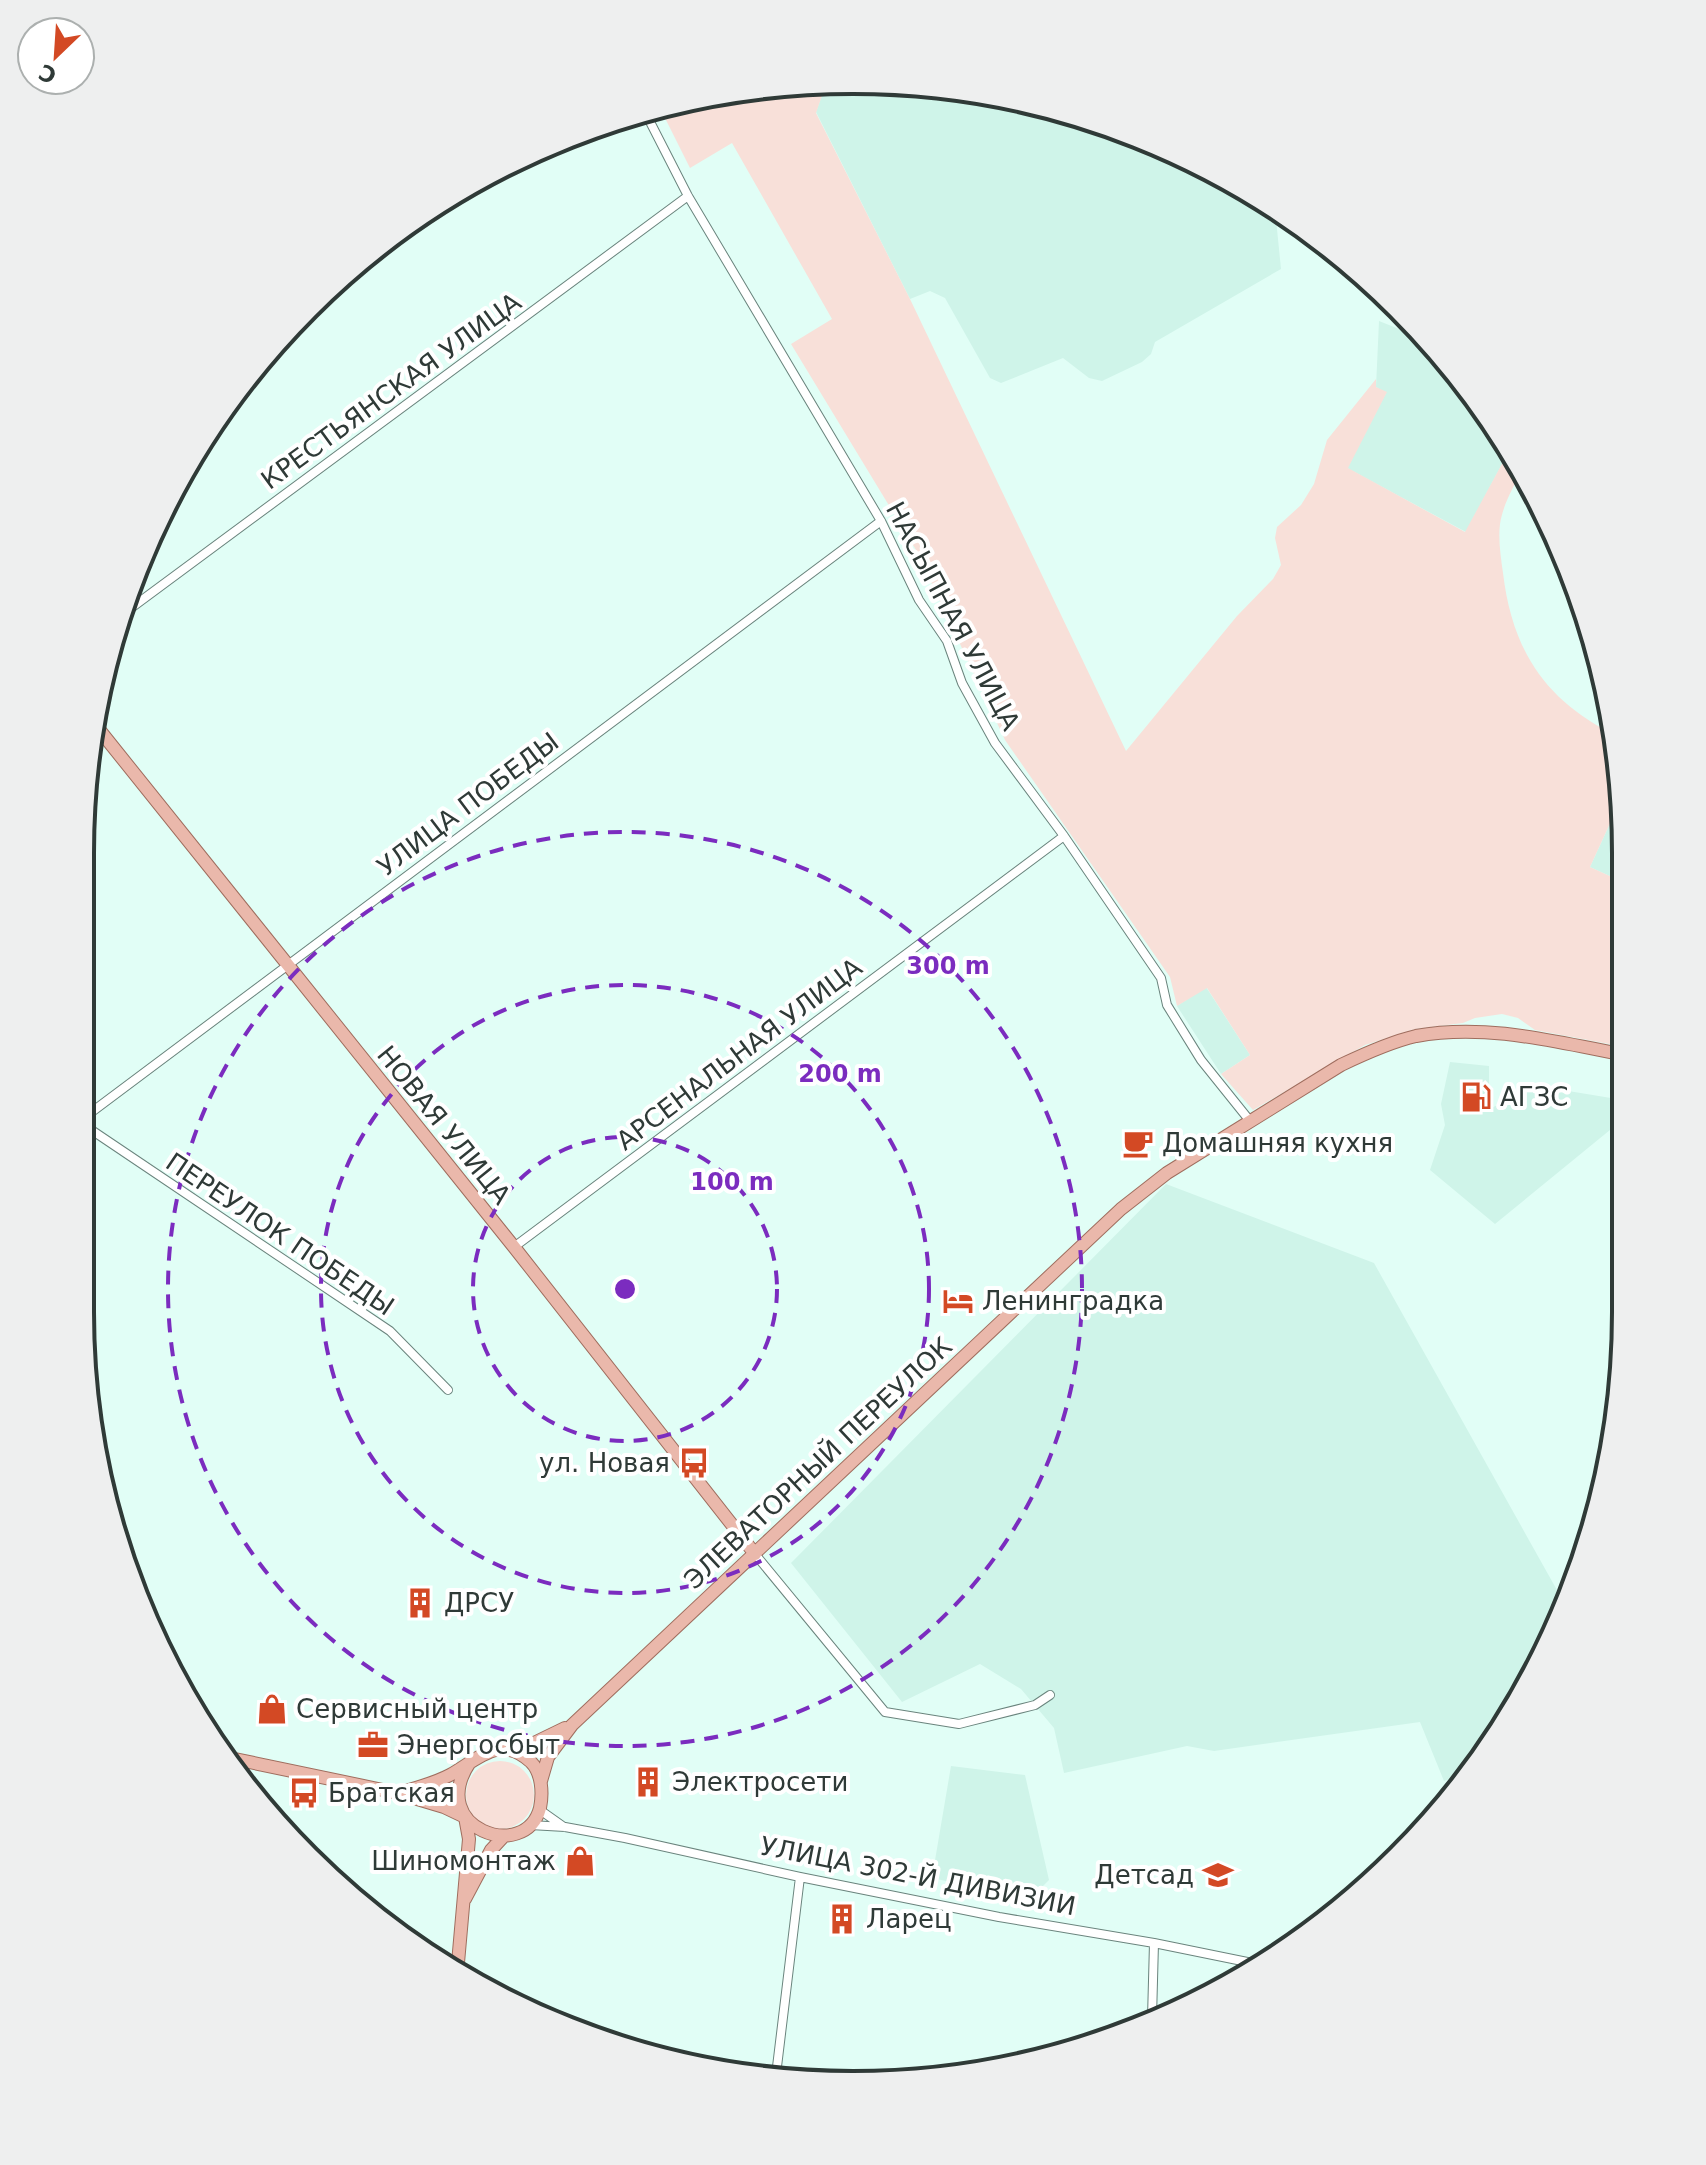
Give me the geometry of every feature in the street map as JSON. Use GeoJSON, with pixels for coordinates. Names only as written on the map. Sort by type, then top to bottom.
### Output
{"type":"FeatureCollection","features":[{"type":"Feature","properties":{"kind":"main road","name":"НОВАЯ УЛИЦА"},"geometry":{"type":"LineString","coordinates":[[103,735],[514,1247],[755,1554]]}},
{"type":"Feature","properties":{"kind":"main road","name":"ЭЛЕВАТОРНЫЙ ПЕРЕУЛОК"},"geometry":{"type":"LineString","coordinates":[[541,1781],[548,1757],[572,1725],[1121,1209],[1167,1173],[1341,1065],[1413,1037],[1452,1031],[1491,1032],[1612,1052]]}},
{"type":"Feature","properties":{"kind":"main road","name":"ЭЛЕВАТОРНЫЙ ПЕРЕУЛОК"},"geometry":{"type":"LineString","coordinates":[[510,1750],[530,1745],[572,1725]]}},
{"type":"Feature","properties":{"kind":"main road"},"geometry":{"type":"LineString","coordinates":[[397,1793],[427,1786],[481,1754],[498,1749],[522,1755],[534,1765],[541,1781],[540,1810],[530,1825],[504,1836],[491,1850],[462,1905]]}},
{"type":"Feature","properties":{"kind":"main road"},"geometry":{"type":"LineString","coordinates":[[241,1760],[397,1793],[444,1807],[465,1817],[474,1827],[488,1834],[504,1836]]}},
{"type":"Feature","properties":{"kind":"main road"},"geometry":{"type":"LineString","coordinates":[[458,1960],[469,1839],[458,1799],[458,1786],[470,1762]]}},
{"type":"Feature","properties":{"kind":"street","name":"НАСЫПНАЯ УЛИЦА"},"geometry":{"type":"LineString","coordinates":[[650,122],[688,196],[881,521],[919,600],[947,641],[962,683],[995,743],[1064,836],[1161,978],[1167,1005],[1201,1060],[1250,1121]]}},
{"type":"Feature","properties":{"kind":"street","name":"КРЕСТЬЯНСКАЯ УЛИЦА"},"geometry":{"type":"LineString","coordinates":[[136,605],[688,196]]}},
{"type":"Feature","properties":{"kind":"street","name":"УЛИЦА ПОБЕДЫ"},"geometry":{"type":"LineString","coordinates":[[94,1112],[286,964],[881,521]]}},
{"type":"Feature","properties":{"kind":"street","name":"АРСЕНАЛЬНАЯ УЛИЦА"},"geometry":{"type":"LineString","coordinates":[[514,1247],[1064,836]]}},
{"type":"Feature","properties":{"kind":"street","name":"ПЕРЕУЛОК ПОБЕДЫ"},"geometry":{"type":"LineString","coordinates":[[94,1131],[390,1331],[448,1390]]}},
{"type":"Feature","properties":{"kind":"street"},"geometry":{"type":"LineString","coordinates":[[755,1554],[885,1712],[959,1724],[1035,1705],[1050,1695]]}},
{"type":"Feature","properties":{"kind":"street","name":"УЛИЦА 302-Й ДИВИЗИИ"},"geometry":{"type":"LineString","coordinates":[[540,1810],[565,1827]]}},
{"type":"Feature","properties":{"kind":"street","name":"УЛИЦА 302-Й ДИВИЗИИ"},"geometry":{"type":"LineString","coordinates":[[530,1825],[565,1827],[999,1917],[1245,1961]]}},
{"type":"Feature","properties":{"kind":"street"},"geometry":{"type":"LineString","coordinates":[[777,2067],[800,1877]]}},
{"type":"Feature","properties":{"kind":"street"},"geometry":{"type":"LineString","coordinates":[[1152,2009],[1154,1943]]}},
{"type":"Feature","properties":{"kind":"shaded area"},"geometry":{"type":"Polygon","coordinates":[[[822,95],[903,96],[952,100],[1001,109],[1097,134],[1189,172],[1276,223],[1281,269],[1155,342],[1151,354],[1142,362],[1102,381],[1089,378],[1063,358],[1001,383],[990,378],[945,298],[930,291],[910,299],[816,112],[822,95]]]}},
{"type":"Feature","properties":{"kind":"shaded area"},"geometry":{"type":"Polygon","coordinates":[[[822,95],[816,113],[910,299],[1126,751],[1237,616],[1273,579],[1281,565],[1275,538],[1277,527],[1301,505],[1314,484],[1327,440],[1376,379],[1376,387],[1387,392],[1348,468],[1465,532],[1503,462],[1515,483],[1504,509],[1499,536],[1507,600],[1514,625],[1523,647],[1549,687],[1567,704],[1601,727],[1611,822],[1590,867],[1612,877],[1612,1045],[1535,1030],[1518,1018],[1502,1014],[1475,1018],[1463,1023],[1416,1029],[1365,1045],[1253,1110],[1221,1074],[1250,1055],[1207,988],[1177,1006],[1170,977],[1005,740],[916,550],[791,344],[832,319],[732,143],[690,168],[665,118],[754,100],[822,95]]]}},
{"type":"Feature","properties":{"kind":"shaded area"},"geometry":{"type":"Polygon","coordinates":[[[1379,321],[1404,331],[1455,391],[1484,431],[1503,462],[1466,532],[1347,468],[1386,393],[1376,387],[1379,321]]]}},
{"type":"Feature","properties":{"kind":"shaded area"},"geometry":{"type":"Polygon","coordinates":[[[1611,822],[1612,877],[1590,867],[1611,822]]]}},
{"type":"Feature","properties":{"kind":"shaded area"},"geometry":{"type":"Polygon","coordinates":[[[1206,987],[1250,1055],[1221,1074],[1177,1006],[1206,987]]]}},
{"type":"Feature","properties":{"kind":"shaded area"},"geometry":{"type":"Polygon","coordinates":[[[1450,1062],[1489,1066],[1489,1109],[1538,1086],[1612,1098],[1612,1128],[1495,1224],[1430,1170],[1445,1125],[1441,1104],[1450,1062]]]}},
{"type":"Feature","properties":{"kind":"shaded area"},"geometry":{"type":"Polygon","coordinates":[[[1166,1184],[1374,1263],[1558,1592],[1534,1648],[1510,1692],[1455,1774],[1444,1781],[1420,1722],[1214,1751],[1187,1746],[1064,1773],[1054,1728],[1021,1689],[980,1664],[902,1702],[791,1563],[1166,1184]]]}},
{"type":"Feature","properties":{"kind":"shaded area"},"geometry":{"type":"Polygon","coordinates":[[[500,1761],[524,1771],[534,1795],[524,1819],[500,1829],[476,1819],[466,1795],[476,1771],[500,1761]]]}},
{"type":"Feature","properties":{"kind":"shaded area"},"geometry":{"type":"Polygon","coordinates":[[[951,1766],[1025,1775],[1049,1880],[1030,1899],[932,1878],[951,1766]]]}},
{"type":"Feature","properties":{"kind":"place","name":"АГЗС"},"geometry":{"type":"Point","coordinates":[1476,1097]}},
{"type":"Feature","properties":{"kind":"place","name":"Домашняя кухня"},"geometry":{"type":"Point","coordinates":[1138,1143]}},
{"type":"Feature","properties":{"kind":"place","name":"Ленинградка"},"geometry":{"type":"Point","coordinates":[958,1301]}},
{"type":"Feature","properties":{"kind":"place","name":"ул. Новая"},"geometry":{"type":"Point","coordinates":[694,1463]}},
{"type":"Feature","properties":{"kind":"place","name":"ДРСУ"},"geometry":{"type":"Point","coordinates":[420,1603]}},
{"type":"Feature","properties":{"kind":"place","name":"Сервисный центр"},"geometry":{"type":"Point","coordinates":[272,1709]}},
{"type":"Feature","properties":{"kind":"place","name":"Энергосбыт"},"geometry":{"type":"Point","coordinates":[373,1745]}},
{"type":"Feature","properties":{"kind":"place","name":"Электросети"},"geometry":{"type":"Point","coordinates":[648,1782]}},
{"type":"Feature","properties":{"kind":"place","name":"Братская"},"geometry":{"type":"Point","coordinates":[304,1793]}},
{"type":"Feature","properties":{"kind":"place","name":"Шиномонтаж"},"geometry":{"type":"Point","coordinates":[580,1861]}},
{"type":"Feature","properties":{"kind":"place","name":"Детсад"},"geometry":{"type":"Point","coordinates":[1218,1875]}},
{"type":"Feature","properties":{"kind":"place","name":"Ларец"},"geometry":{"type":"Point","coordinates":[842,1919]}}]}
